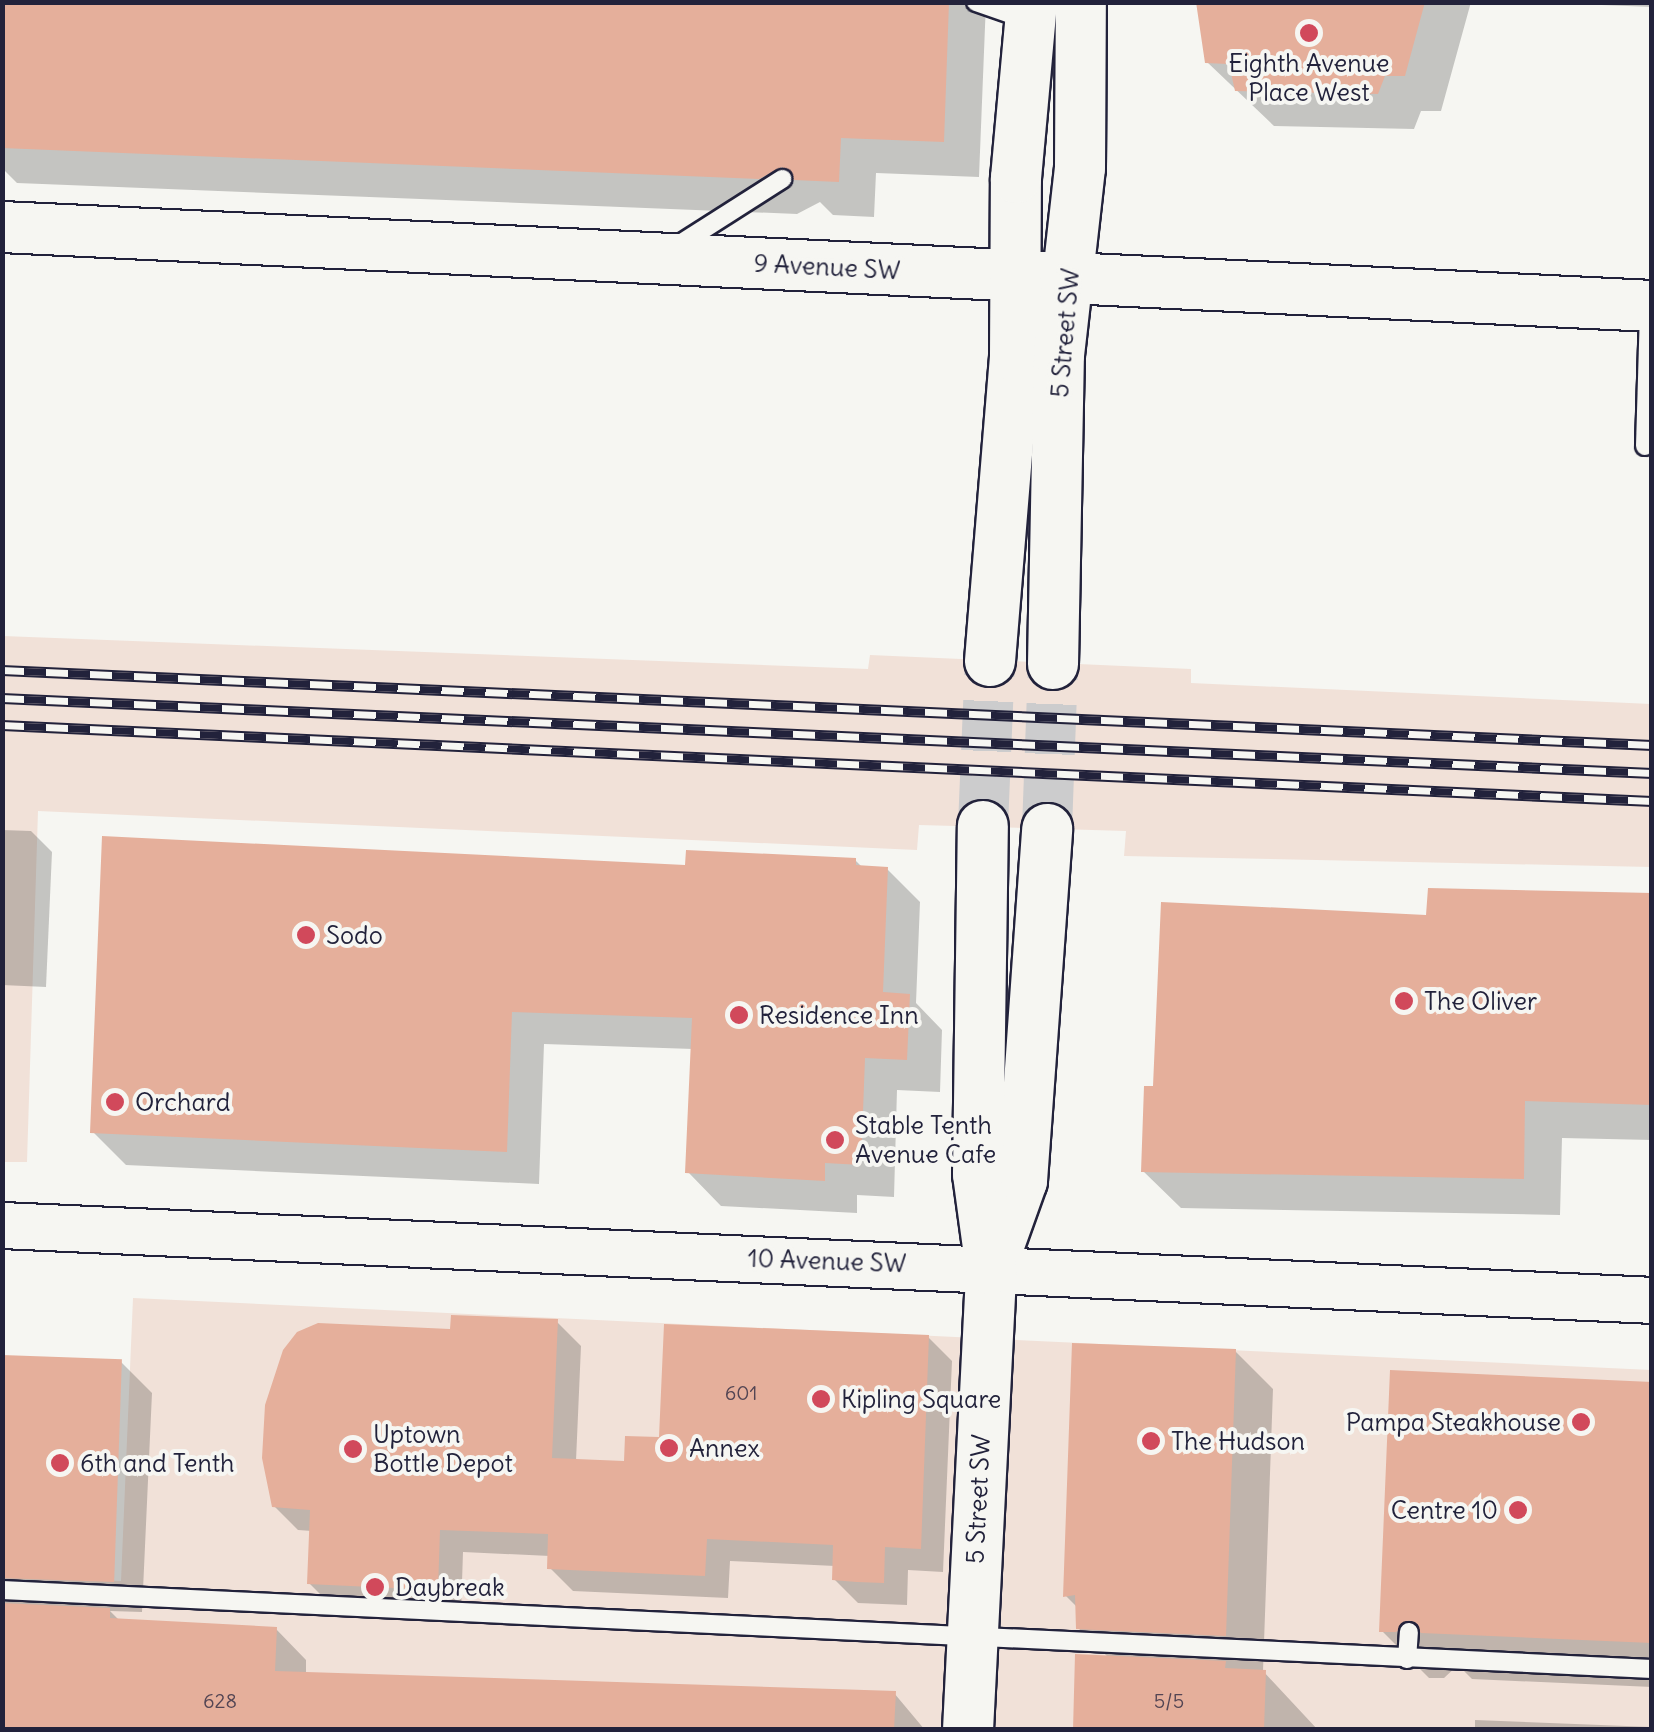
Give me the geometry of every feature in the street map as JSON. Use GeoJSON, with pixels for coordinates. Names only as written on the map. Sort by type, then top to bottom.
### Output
{"type":"FeatureCollection","features":[{"type":"Feature","properties":{"kind":"main road","name":"5 Street SW"},"geometry":{"type":"LineString","coordinates":[[1053,664],[1059,355],[1080,168],[1082,2]]}},
{"type":"Feature","properties":{"kind":"main road","name":"5 Street SW"},"geometry":{"type":"LineString","coordinates":[[990,661],[1015,356],[1014,276],[1032,12]]}},
{"type":"Feature","properties":{"kind":"main road","name":"9 Avenue SW"},"geometry":{"type":"LineString","coordinates":[[2,226],[1650,306]]}},
{"type":"Feature","properties":{"kind":"main road","name":"5 Street SW"},"geometry":{"type":"LineString","coordinates":[[968,1730],[991,1269],[978,1174],[983,826]]}},
{"type":"Feature","properties":{"kind":"main road","name":"5 Street SW"},"geometry":{"type":"LineString","coordinates":[[991,1269],[1022,1181],[1047,828]]}},
{"type":"Feature","properties":{"kind":"street","name":"10 Avenue SW"},"geometry":{"type":"LineString","coordinates":[[2,1226],[1652,1300]]}},
{"type":"Feature","properties":{"kind":"lane"},"geometry":{"type":"LineString","coordinates":[[976,2],[1032,12]]}},
{"type":"Feature","properties":{"kind":"lane"},"geometry":{"type":"LineString","coordinates":[[656,258],[776,182]]}},
{"type":"Feature","properties":{"kind":"lane"},"geometry":{"type":"LineString","coordinates":[[1645,446],[1650,306]]}},
{"type":"Feature","properties":{"kind":"lane"},"geometry":{"type":"LineString","coordinates":[[2,1590],[972,1640],[1652,1669]]}},
{"type":"Feature","properties":{"kind":"lane"},"geometry":{"type":"LineString","coordinates":[[1407,1659],[1409,1632]]}},
{"type":"Feature","properties":{"kind":"shaded area"},"geometry":{"type":"Polygon","coordinates":[[[3,636],[868,669],[870,655],[1191,669],[1191,683],[1651,704],[1651,867],[1124,856],[1126,831],[919,825],[917,850],[38,811],[27,1162],[3,1162],[3,636]]]}},
{"type":"Feature","properties":{"kind":"shaded area"},"geometry":{"type":"Polygon","coordinates":[[[133,1298],[1651,1370],[1651,1729],[3,1730],[3,1576],[121,1581],[133,1298]]]}},
{"type":"Feature","properties":{"kind":"building"},"geometry":{"type":"Polygon","coordinates":[[[2,2],[949,2],[944,142],[841,138],[839,182],[794,180],[782,167],[759,179],[2,148],[2,2]]]}},
{"type":"Feature","properties":{"kind":"building","name":"Eighth Avenue Place West"},"geometry":{"type":"Polygon","coordinates":[[[1196,2],[1425,2],[1405,76],[1385,76],[1378,94],[1235,91],[1229,64],[1205,63],[1196,2]]]}},
{"type":"Feature","properties":{"kind":"building"},"geometry":{"type":"Polygon","coordinates":[[[102,836],[685,865],[686,850],[856,858],[856,865],[888,867],[883,992],[910,994],[907,1060],[865,1058],[861,1165],[825,1163],[825,1181],[685,1173],[692,1018],[512,1012],[507,1152],[90,1133],[102,836]]]}},
{"type":"Feature","properties":{"kind":"building","name":"The Oliver"},"geometry":{"type":"Polygon","coordinates":[[[1428,888],[1652,893],[1652,1105],[1525,1101],[1524,1179],[1141,1172],[1144,1086],[1153,1086],[1161,902],[1426,915],[1428,888]]]}},
{"type":"Feature","properties":{"kind":"building"},"geometry":{"type":"Polygon","coordinates":[[[451,1315],[558,1319],[552,1458],[624,1461],[625,1436],[659,1437],[664,1324],[929,1335],[921,1549],[885,1547],[884,1583],[857,1582],[832,1580],[833,1545],[707,1539],[705,1576],[547,1569],[548,1534],[440,1530],[438,1590],[307,1584],[310,1510],[272,1507],[262,1458],[265,1405],[283,1350],[297,1332],[318,1323],[450,1329],[451,1315]]]}},
{"type":"Feature","properties":{"kind":"building","name":"The Hudson"},"geometry":{"type":"Polygon","coordinates":[[[1072,1343],[1236,1349],[1226,1636],[1076,1629],[1075,1595],[1063,1597],[1072,1343]]]}},
{"type":"Feature","properties":{"kind":"building","name":"6th and Tenth"},"geometry":{"type":"Polygon","coordinates":[[[2,1355],[122,1359],[114,1582],[2,1578],[2,1355]]]}},
{"type":"Feature","properties":{"kind":"building","name":"Centre 10"},"geometry":{"type":"Polygon","coordinates":[[[1390,1370],[1652,1382],[1652,1643],[1421,1633],[1409,1620],[1396,1632],[1379,1632],[1390,1370]]]}},
{"type":"Feature","properties":{"kind":"building"},"geometry":{"type":"Polygon","coordinates":[[[2,1603],[110,1608],[110,1618],[277,1627],[275,1671],[896,1691],[894,1730],[2,1730],[2,1603]]]}},
{"type":"Feature","properties":{"kind":"building"},"geometry":{"type":"Polygon","coordinates":[[[1075,1654],[1226,1661],[1225,1668],[1266,1670],[1264,1730],[1073,1730],[1075,1654]]]}},
{"type":"Feature","properties":{"kind":"tunnel"},"geometry":{"type":"LineString","coordinates":[[983,826],[990,661]]}},
{"type":"Feature","properties":{"kind":"tunnel"},"geometry":{"type":"LineString","coordinates":[[1047,829],[1053,664]]}},
{"type":"Feature","properties":{"kind":"railway"},"geometry":{"type":"LineString","coordinates":[[2,670],[1652,745]]}},
{"type":"Feature","properties":{"kind":"railway"},"geometry":{"type":"LineString","coordinates":[[2,698],[1652,773]]}},
{"type":"Feature","properties":{"kind":"railway"},"geometry":{"type":"LineString","coordinates":[[2,725],[1652,801]]}},
{"type":"Feature","properties":{"kind":"place","name":"Eighth Avenue Place West"},"geometry":{"type":"Point","coordinates":[1309,33]}},
{"type":"Feature","properties":{"kind":"place","name":"Sodo"},"geometry":{"type":"Point","coordinates":[306,935]}},
{"type":"Feature","properties":{"kind":"place","name":"The Oliver"},"geometry":{"type":"Point","coordinates":[1404,1001]}},
{"type":"Feature","properties":{"kind":"place","name":"Residence Inn"},"geometry":{"type":"Point","coordinates":[739,1015]}},
{"type":"Feature","properties":{"kind":"place","name":"Orchard"},"geometry":{"type":"Point","coordinates":[115,1102]}},
{"type":"Feature","properties":{"kind":"place","name":"Stable Tenth Avenue Cafe"},"geometry":{"type":"Point","coordinates":[835,1140]}},
{"type":"Feature","properties":{"kind":"place","name":"Kipling Square"},"geometry":{"type":"Point","coordinates":[821,1399]}},
{"type":"Feature","properties":{"kind":"place","name":"Pampa Steakhouse"},"geometry":{"type":"Point","coordinates":[1581,1422]}},
{"type":"Feature","properties":{"kind":"place","name":"The Hudson"},"geometry":{"type":"Point","coordinates":[1151,1441]}},
{"type":"Feature","properties":{"kind":"place","name":"Annex"},"geometry":{"type":"Point","coordinates":[669,1448]}},
{"type":"Feature","properties":{"kind":"place","name":"Uptown Bottle Depot"},"geometry":{"type":"Point","coordinates":[353,1449]}},
{"type":"Feature","properties":{"kind":"place","name":"6th and Tenth"},"geometry":{"type":"Point","coordinates":[60,1463]}},
{"type":"Feature","properties":{"kind":"place","name":"Centre 10"},"geometry":{"type":"Point","coordinates":[1518,1510]}},
{"type":"Feature","properties":{"kind":"place","name":"Daybreak"},"geometry":{"type":"Point","coordinates":[375,1587]}}]}
